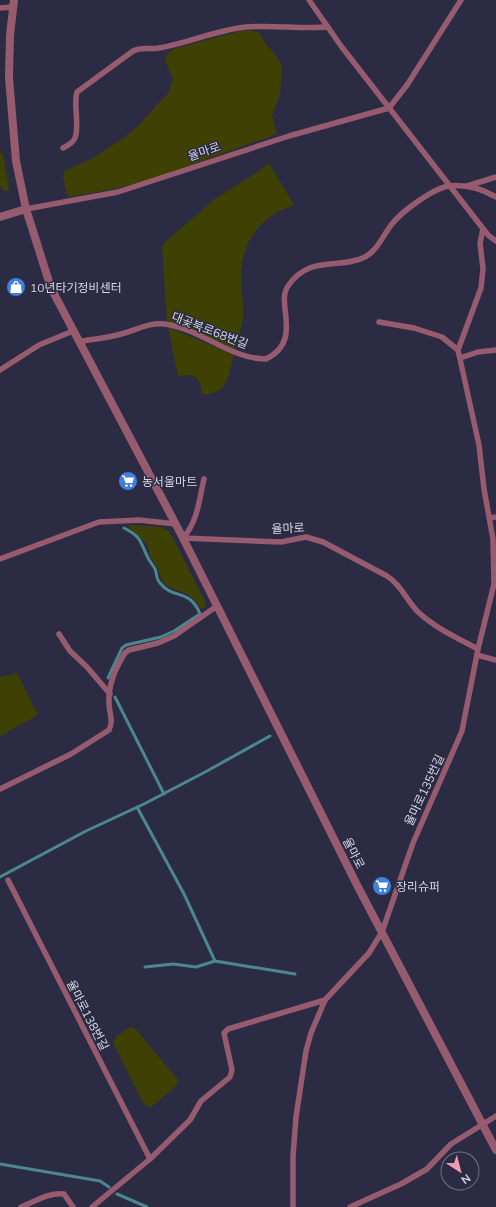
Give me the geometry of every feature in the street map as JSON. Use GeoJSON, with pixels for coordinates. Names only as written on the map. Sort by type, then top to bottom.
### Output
{"type":"FeatureCollection","features":[{"type":"Feature","properties":{"kind":"street","name":"율마로"},"geometry":{"type":"LineString","coordinates":[[13,4],[10,35],[11,108],[16,161],[26,209],[46,277],[73,331],[176,524],[382,932],[496,1150]]}},
{"type":"Feature","properties":{"kind":"street"},"geometry":{"type":"LineString","coordinates":[[0,217],[26,209]]}},
{"type":"Feature","properties":{"kind":"lane"},"geometry":{"type":"LineString","coordinates":[[309,0],[448,186],[483,229],[496,241]]}},
{"type":"Feature","properties":{"kind":"lane"},"geometry":{"type":"LineString","coordinates":[[389,108],[407,85],[461,0]]}},
{"type":"Feature","properties":{"kind":"lane"},"geometry":{"type":"LineString","coordinates":[[0,8],[13,4]]}},
{"type":"Feature","properties":{"kind":"lane"},"geometry":{"type":"LineString","coordinates":[[63,148],[70,144],[75,138],[75,99],[77,92],[133,51],[141,47],[159,48],[244,28],[265,26],[308,29],[328,27]]}},
{"type":"Feature","properties":{"kind":"lane","name":"율마로"},"geometry":{"type":"LineString","coordinates":[[26,209],[118,192],[282,138],[389,108]]}},
{"type":"Feature","properties":{"kind":"lane"},"geometry":{"type":"LineString","coordinates":[[467,186],[496,177]]}},
{"type":"Feature","properties":{"kind":"lane","name":"대곶북로68번길"},"geometry":{"type":"LineString","coordinates":[[79,342],[119,334],[155,323],[174,326],[253,358],[266,359],[278,351],[286,335],[287,319],[285,291],[290,283],[312,267],[365,257],[376,247],[391,225],[405,209],[448,186],[467,186],[484,190],[496,197]]}},
{"type":"Feature","properties":{"kind":"lane"},"geometry":{"type":"LineString","coordinates":[[379,322],[414,328],[442,337],[458,350],[481,288],[483,269],[480,243],[483,229]]}},
{"type":"Feature","properties":{"kind":"lane"},"geometry":{"type":"LineString","coordinates":[[0,370],[39,345],[73,331]]}},
{"type":"Feature","properties":{"kind":"lane","name":"율마로135번길"},"geometry":{"type":"LineString","coordinates":[[382,932],[413,843],[462,731],[494,584],[493,518],[475,418],[458,350]]}},
{"type":"Feature","properties":{"kind":"lane"},"geometry":{"type":"LineString","coordinates":[[460,358],[478,352],[496,350]]}},
{"type":"Feature","properties":{"kind":"lane"},"geometry":{"type":"LineString","coordinates":[[183,538],[191,529],[196,520],[204,479]]}},
{"type":"Feature","properties":{"kind":"lane"},"geometry":{"type":"LineString","coordinates":[[0,559],[100,522],[139,520],[176,524]]}},
{"type":"Feature","properties":{"kind":"lane","name":"율마로"},"geometry":{"type":"LineString","coordinates":[[183,538],[281,542],[306,537],[324,542],[392,579],[405,593],[414,607],[427,620],[478,652]]}},
{"type":"Feature","properties":{"kind":"lane"},"geometry":{"type":"LineString","coordinates":[[0,789],[71,754],[109,730],[112,724],[109,703],[111,683],[125,653],[129,650],[158,643],[174,636],[217,606]]}},
{"type":"Feature","properties":{"kind":"lane"},"geometry":{"type":"LineString","coordinates":[[59,634],[70,651],[88,667],[110,694]]}},
{"type":"Feature","properties":{"kind":"lane"},"geometry":{"type":"LineString","coordinates":[[478,652],[496,660]]}},
{"type":"Feature","properties":{"kind":"lane","name":"율마로138번길"},"geometry":{"type":"LineString","coordinates":[[8,880],[150,1160]]}},
{"type":"Feature","properties":{"kind":"lane"},"geometry":{"type":"LineString","coordinates":[[293,1207],[295,1133],[306,1051],[311,1033],[325,1000],[369,954],[382,932]]}},
{"type":"Feature","properties":{"kind":"lane"},"geometry":{"type":"LineString","coordinates":[[92,1207],[150,1160],[190,1120],[201,1101],[230,1077],[232,1070],[224,1033],[244,1024],[306,1007],[325,1000]]}},
{"type":"Feature","properties":{"kind":"lane"},"geometry":{"type":"LineString","coordinates":[[350,1207],[402,1184],[427,1169],[451,1144],[462,1136],[484,1125],[496,1116]]}},
{"type":"Feature","properties":{"kind":"lane"},"geometry":{"type":"LineString","coordinates":[[21,1207],[47,1196],[64,1194],[73,1207]]}},
{"type":"Feature","properties":{"kind":"shaded area"},"geometry":{"type":"Polygon","coordinates":[[[244,30],[259,32],[265,43],[277,57],[282,67],[280,94],[272,116],[277,134],[155,178],[124,187],[69,197],[66,193],[63,174],[65,171],[93,158],[125,137],[138,126],[169,92],[173,79],[165,61],[167,55],[173,49],[244,30]]]}},
{"type":"Feature","properties":{"kind":"shaded area"},"geometry":{"type":"Polygon","coordinates":[[[0,151],[3,155],[9,189],[8,191],[2,190],[0,184],[0,151]]]}},
{"type":"Feature","properties":{"kind":"shaded area"},"geometry":{"type":"Polygon","coordinates":[[[269,163],[294,205],[282,210],[263,223],[256,231],[245,251],[241,276],[243,317],[235,350],[193,330],[167,321],[162,247],[165,242],[215,199],[269,163]]]}},
{"type":"Feature","properties":{"kind":"shaded area"},"geometry":{"type":"Polygon","coordinates":[[[168,327],[234,355],[228,378],[222,388],[217,392],[210,394],[201,394],[199,380],[188,375],[178,377],[168,327]]]}},
{"type":"Feature","properties":{"kind":"shaded area"},"geometry":{"type":"Polygon","coordinates":[[[130,525],[160,527],[169,531],[204,599],[206,604],[205,608],[200,609],[192,597],[168,587],[163,583],[158,569],[150,556],[147,544],[129,528],[130,525]]]}},
{"type":"Feature","properties":{"kind":"shaded area"},"geometry":{"type":"Polygon","coordinates":[[[17,673],[38,715],[0,736],[0,677],[17,673]]]}},
{"type":"Feature","properties":{"kind":"shaded area"},"geometry":{"type":"Polygon","coordinates":[[[130,1027],[135,1028],[177,1079],[178,1083],[175,1087],[151,1107],[146,1106],[142,1101],[113,1043],[116,1037],[130,1027]]]}},
{"type":"Feature","properties":{"kind":"waterway"},"geometry":{"type":"LineString","coordinates":[[108,678],[122,648],[126,645],[161,637],[174,631],[200,614],[196,606],[186,597],[170,591],[160,583],[155,569],[140,540],[124,528]]}},
{"type":"Feature","properties":{"kind":"waterway"},"geometry":{"type":"LineString","coordinates":[[115,697],[164,794]]}},
{"type":"Feature","properties":{"kind":"waterway"},"geometry":{"type":"LineString","coordinates":[[0,877],[86,831],[144,804],[270,736]]}},
{"type":"Feature","properties":{"kind":"waterway"},"geometry":{"type":"LineString","coordinates":[[137,807],[184,894],[215,961],[196,967],[173,964],[145,967]]}},
{"type":"Feature","properties":{"kind":"waterway"},"geometry":{"type":"LineString","coordinates":[[215,961],[295,974]]}},
{"type":"Feature","properties":{"kind":"waterway"},"geometry":{"type":"LineString","coordinates":[[0,1164],[100,1181],[109,1187]]}},
{"type":"Feature","properties":{"kind":"waterway"},"geometry":{"type":"LineString","coordinates":[[117,1194],[147,1207]]}},
{"type":"Feature","properties":{"kind":"place","name":"10년타기정비센터"},"geometry":{"type":"Point","coordinates":[16,287]}},
{"type":"Feature","properties":{"kind":"place","name":"농서울마트"},"geometry":{"type":"Point","coordinates":[128,481]}},
{"type":"Feature","properties":{"kind":"place","name":"장리슈퍼"},"geometry":{"type":"Point","coordinates":[382,886]}}]}
